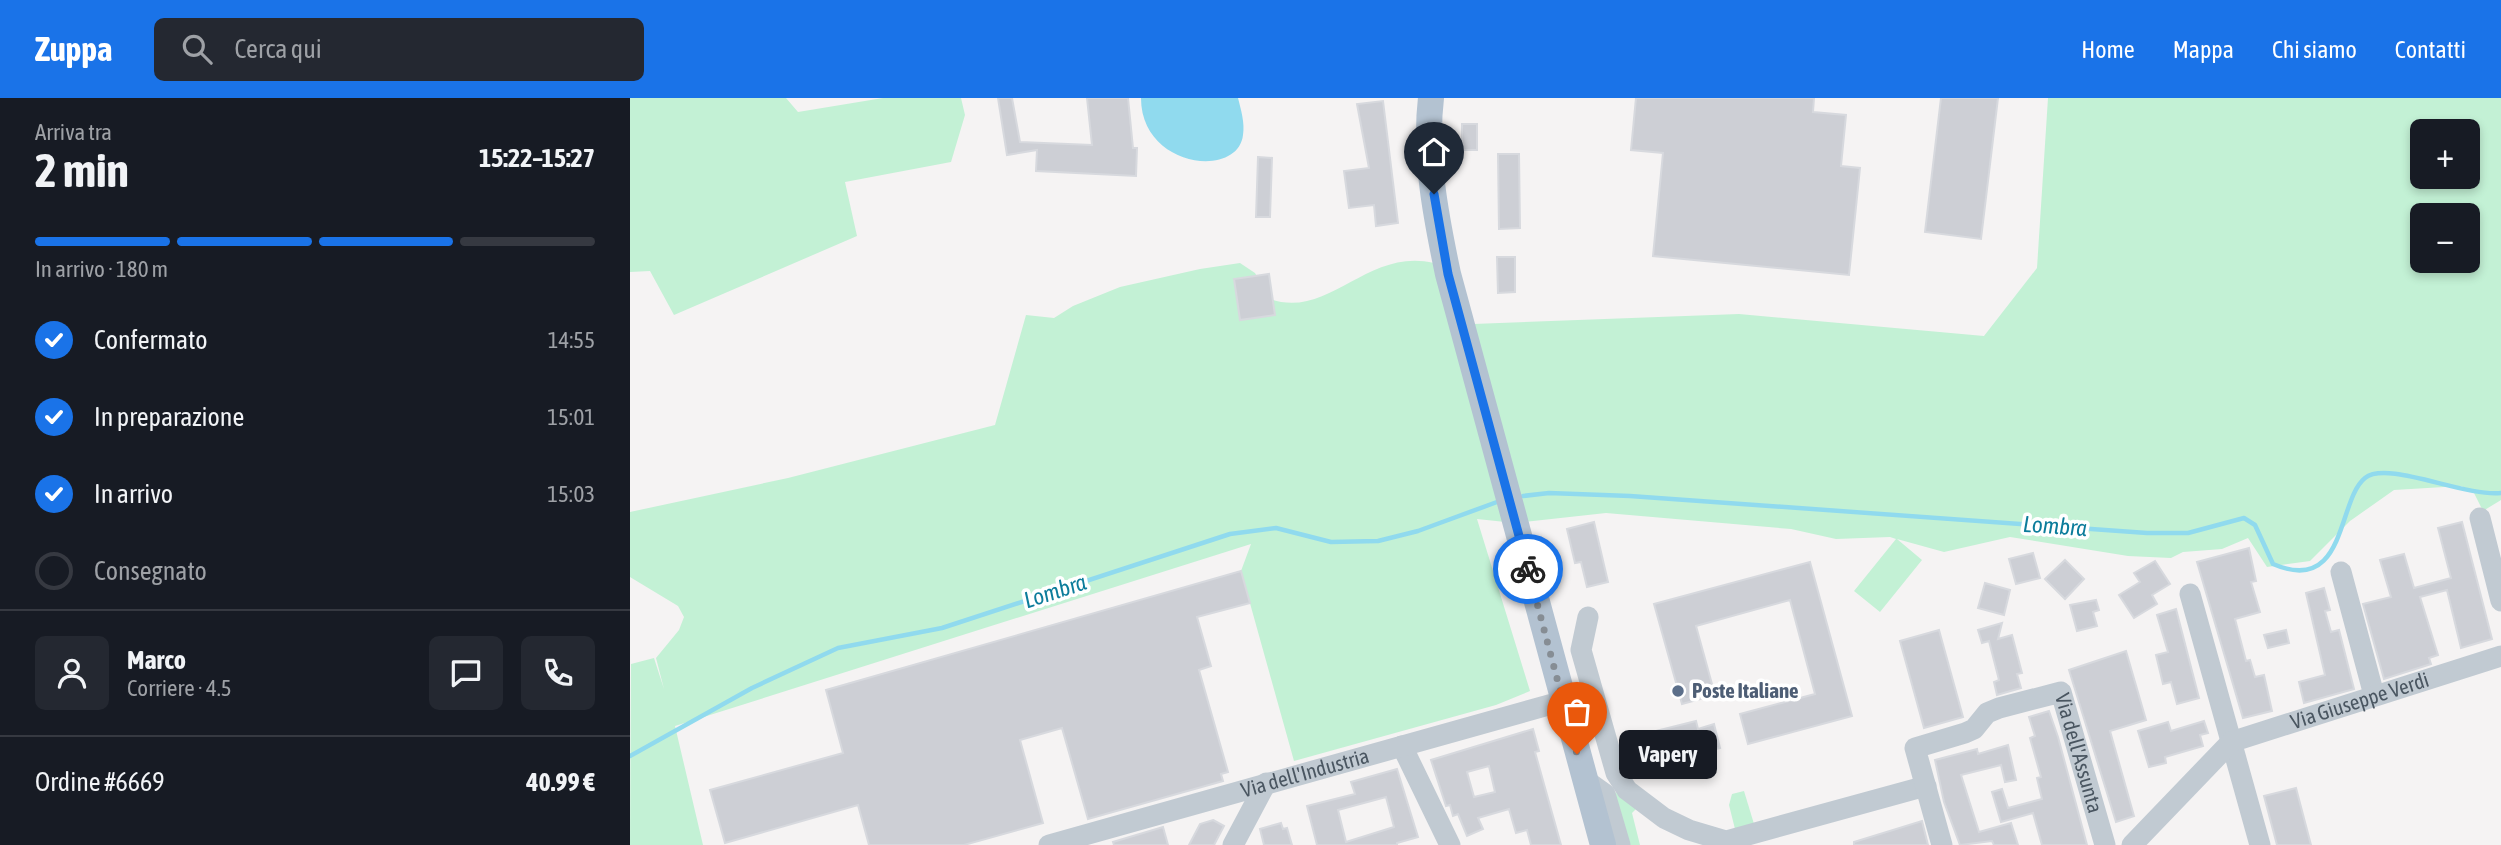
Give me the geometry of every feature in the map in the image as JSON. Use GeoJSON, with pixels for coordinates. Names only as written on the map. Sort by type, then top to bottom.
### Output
{"type":"FeatureCollection","features":[{"type":"Feature","properties":{"kind":"main road"},"geometry":{"type":"LineString","coordinates":[[1432,98],[1431,170],[1436,219],[1508,502],[1603,845]]}},
{"type":"Feature","properties":{"kind":"street"},"geometry":{"type":"LineString","coordinates":[[2480,518],[2501,601]]}},
{"type":"Feature","properties":{"kind":"street"},"geometry":{"type":"LineString","coordinates":[[2341,572],[2374,695]]}},
{"type":"Feature","properties":{"kind":"street"},"geometry":{"type":"LineString","coordinates":[[2190,594],[2226,747],[2260,845]]}},
{"type":"Feature","properties":{"kind":"street"},"geometry":{"type":"LineString","coordinates":[[1588,617],[1581,650],[1616,773],[1627,790],[1664,818],[1727,843],[1926,786]]}},
{"type":"Feature","properties":{"kind":"street","name":"Via Giuseppe Verdi"},"geometry":{"type":"LineString","coordinates":[[2226,747],[2374,695],[2501,656]]}},
{"type":"Feature","properties":{"kind":"street","name":"Via dell'Assunta"},"geometry":{"type":"LineString","coordinates":[[1942,845],[1915,748],[1974,729],[1987,713],[1999,708],[2061,692],[2105,845]]}},
{"type":"Feature","properties":{"kind":"street","name":"Via dell'Industria"},"geometry":{"type":"LineString","coordinates":[[1049,845],[1563,701]]}},
{"type":"Feature","properties":{"kind":"street"},"geometry":{"type":"LineString","coordinates":[[1402,747],[1450,845]]}},
{"type":"Feature","properties":{"kind":"street"},"geometry":{"type":"LineString","coordinates":[[2132,845],[2226,747]]}},
{"type":"Feature","properties":{"kind":"street"},"geometry":{"type":"LineString","coordinates":[[1584,779],[1605,794],[1620,845]]}},
{"type":"Feature","properties":{"kind":"street"},"geometry":{"type":"LineString","coordinates":[[1233,845],[1266,783]]}},
{"type":"Feature","properties":{"kind":"green space"},"geometry":{"type":"Polygon","coordinates":[[[630,98],[786,98],[798,112],[883,98],[961,98],[965,115],[951,162],[845,182],[857,236],[674,315],[650,271],[630,272],[630,98]]]}},
{"type":"Feature","properties":{"kind":"green space"},"geometry":{"type":"Polygon","coordinates":[[[2048,98],[2501,98],[2501,500],[2483,511],[2473,491],[2461,486],[2394,490],[2350,521],[2310,561],[2267,567],[2248,538],[2222,549],[2183,552],[2171,558],[2128,556],[2010,537],[1944,552],[1897,539],[1922,560],[1880,612],[1854,591],[1896,539],[1890,537],[1836,539],[1791,529],[1606,513],[1515,523],[1477,519],[1530,691],[1496,705],[1294,761],[1241,571],[1251,544],[675,726],[703,845],[630,845],[631,664],[654,658],[664,689],[656,658],[679,630],[684,617],[678,606],[630,577],[630,512],[788,478],[995,425],[1026,315],[1054,318],[1073,306],[1120,287],[1240,263],[1255,273],[1270,299],[1291,303],[1311,300],[1388,265],[1410,261],[1434,263],[1473,324],[1739,314],[1984,336],[2037,268],[2048,98]]]}},
{"type":"Feature","properties":{"kind":"green space"},"geometry":{"type":"Polygon","coordinates":[[[1610,788],[1636,809],[1632,813],[1640,845],[1625,845],[1610,788]]]}},
{"type":"Feature","properties":{"kind":"green space"},"geometry":{"type":"Polygon","coordinates":[[[1744,791],[1754,824],[1735,829],[1729,805],[1732,794],[1744,791]]]}},
{"type":"Feature","properties":{"kind":"water"},"geometry":{"type":"Polygon","coordinates":[[[1141,98],[1238,98],[1243,135],[1237,149],[1225,158],[1209,161],[1190,159],[1172,152],[1156,140],[1145,121],[1141,98]]]}},
{"type":"Feature","properties":{"kind":"building"},"geometry":{"type":"Polygon","coordinates":[[[998,98],[1012,98],[1020,142],[1092,145],[1087,98],[1128,98],[1133,148],[1137,148],[1136,176],[1036,171],[1037,150],[1007,155],[998,98]]]}},
{"type":"Feature","properties":{"kind":"building"},"geometry":{"type":"Polygon","coordinates":[[[1636,98],[1814,98],[1813,112],[1846,115],[1841,166],[1860,168],[1849,275],[1653,256],[1663,153],[1631,150],[1636,98]]]}},
{"type":"Feature","properties":{"kind":"building"},"geometry":{"type":"Polygon","coordinates":[[[1941,98],[1998,98],[1981,239],[1925,232],[1941,98]]]}},
{"type":"Feature","properties":{"kind":"building"},"geometry":{"type":"Polygon","coordinates":[[[1383,101],[1398,223],[1376,226],[1374,205],[1349,208],[1344,171],[1369,168],[1357,104],[1383,101]]]}},
{"type":"Feature","properties":{"kind":"building"},"geometry":{"type":"Polygon","coordinates":[[[1462,124],[1477,124],[1477,150],[1462,150],[1462,124]]]}},
{"type":"Feature","properties":{"kind":"building"},"geometry":{"type":"Polygon","coordinates":[[[1498,154],[1519,154],[1520,228],[1499,229],[1498,154]]]}},
{"type":"Feature","properties":{"kind":"building"},"geometry":{"type":"Polygon","coordinates":[[[1258,157],[1272,158],[1270,217],[1256,217],[1258,157]]]}},
{"type":"Feature","properties":{"kind":"building"},"geometry":{"type":"Polygon","coordinates":[[[1497,257],[1515,257],[1515,292],[1498,293],[1497,257]]]}},
{"type":"Feature","properties":{"kind":"building"},"geometry":{"type":"Polygon","coordinates":[[[1269,274],[1275,315],[1240,320],[1234,279],[1269,274]]]}},
{"type":"Feature","properties":{"kind":"building"},"geometry":{"type":"Polygon","coordinates":[[[1594,522],[1608,582],[1587,587],[1581,562],[1575,563],[1567,529],[1594,522]]]}},
{"type":"Feature","properties":{"kind":"building"},"geometry":{"type":"Polygon","coordinates":[[[2462,522],[2492,639],[2461,648],[2447,590],[2420,597],[2438,655],[2429,658],[2431,664],[2384,679],[2363,604],[2391,597],[2380,560],[2404,554],[2414,588],[2451,578],[2438,528],[2462,522]]]}},
{"type":"Feature","properties":{"kind":"building"},"geometry":{"type":"Polygon","coordinates":[[[2249,548],[2256,581],[2251,582],[2260,612],[2235,619],[2246,661],[2250,660],[2255,677],[2264,675],[2272,711],[2243,718],[2197,562],[2249,548]]]}},
{"type":"Feature","properties":{"kind":"building"},"geometry":{"type":"Polygon","coordinates":[[[2033,553],[2040,578],[2016,584],[2009,559],[2033,553]]]}},
{"type":"Feature","properties":{"kind":"building"},"geometry":{"type":"Polygon","coordinates":[[[2065,560],[2084,579],[2065,599],[2045,579],[2065,560]]]}},
{"type":"Feature","properties":{"kind":"building"},"geometry":{"type":"Polygon","coordinates":[[[2155,561],[2170,584],[2152,595],[2157,604],[2134,618],[2119,595],[2140,582],[2134,573],[2155,561]]]}},
{"type":"Feature","properties":{"kind":"building"},"geometry":{"type":"Polygon","coordinates":[[[1810,562],[1852,716],[1748,744],[1740,714],[1815,694],[1790,600],[1696,626],[1715,695],[1682,704],[1654,604],[1810,562]]]}},
{"type":"Feature","properties":{"kind":"building"},"geometry":{"type":"Polygon","coordinates":[[[1241,571],[1250,603],[1197,617],[1211,666],[1199,670],[1228,772],[1221,774],[1223,781],[1088,819],[1062,728],[1020,740],[1043,823],[964,845],[869,845],[858,805],[725,843],[710,790],[843,753],[826,690],[1241,571]]]}},
{"type":"Feature","properties":{"kind":"building"},"geometry":{"type":"Polygon","coordinates":[[[1985,583],[2010,590],[2004,615],[1978,608],[1985,583]]]}},
{"type":"Feature","properties":{"kind":"building"},"geometry":{"type":"Polygon","coordinates":[[[2324,588],[2330,610],[2325,611],[2331,632],[2339,630],[2354,689],[2304,703],[2299,682],[2325,675],[2306,593],[2324,588]]]}},
{"type":"Feature","properties":{"kind":"building"},"geometry":{"type":"Polygon","coordinates":[[[2096,600],[2099,610],[2093,612],[2097,626],[2077,631],[2070,605],[2096,600]]]}},
{"type":"Feature","properties":{"kind":"building"},"geometry":{"type":"Polygon","coordinates":[[[2176,609],[2199,698],[2177,704],[2171,682],[2163,684],[2156,655],[2168,652],[2157,615],[2176,609]]]}},
{"type":"Feature","properties":{"kind":"building"},"geometry":{"type":"Polygon","coordinates":[[[2002,623],[1998,639],[2012,635],[2022,673],[2017,674],[2021,688],[1997,695],[1994,682],[1999,680],[1989,641],[1982,643],[1978,630],[2002,623]]]}},
{"type":"Feature","properties":{"kind":"building"},"geometry":{"type":"Polygon","coordinates":[[[1939,630],[1963,717],[1924,728],[1900,641],[1939,630]]]}},
{"type":"Feature","properties":{"kind":"building"},"geometry":{"type":"Polygon","coordinates":[[[2286,630],[2289,643],[2268,648],[2264,635],[2286,630]]]}},
{"type":"Feature","properties":{"kind":"building"},"geometry":{"type":"Polygon","coordinates":[[[2126,651],[2146,720],[2110,731],[2134,816],[2116,822],[2069,670],[2126,651]]]}},
{"type":"Feature","properties":{"kind":"building"},"geometry":{"type":"Polygon","coordinates":[[[2049,711],[2087,845],[2042,845],[2033,813],[2001,822],[1992,792],[2002,789],[2008,808],[2042,799],[2037,778],[2041,777],[2030,738],[2035,736],[2029,717],[2049,711]]]}},
{"type":"Feature","properties":{"kind":"building"},"geometry":{"type":"Polygon","coordinates":[[[1696,721],[1698,729],[1714,724],[1720,748],[1674,759],[1660,777],[1649,777],[1640,769],[1635,762],[1637,751],[1647,746],[1644,734],[1696,721]]]}},
{"type":"Feature","properties":{"kind":"building"},"geometry":{"type":"Polygon","coordinates":[[[2204,721],[2208,733],[2200,735],[2203,746],[2165,757],[2166,763],[2149,767],[2138,731],[2168,722],[2171,731],[2204,721]]]}},
{"type":"Feature","properties":{"kind":"building"},"geometry":{"type":"Polygon","coordinates":[[[1533,729],[1539,751],[1535,752],[1561,845],[1531,845],[1527,830],[1516,833],[1509,809],[1478,818],[1483,829],[1467,836],[1458,814],[1453,816],[1450,805],[1446,806],[1431,760],[1533,729]],[[1489,766],[1467,772],[1474,797],[1495,792],[1489,766]]]}},
{"type":"Feature","properties":{"kind":"building"},"geometry":{"type":"Polygon","coordinates":[[[2008,745],[2016,780],[2005,782],[2001,765],[1961,775],[1979,832],[2011,823],[2018,845],[1994,845],[1992,841],[1960,845],[1944,802],[1935,760],[1977,749],[1978,754],[2008,745]]]}},
{"type":"Feature","properties":{"kind":"building"},"geometry":{"type":"Polygon","coordinates":[[[1397,769],[1418,837],[1397,845],[1317,845],[1307,806],[1355,794],[1351,782],[1397,769]],[[1386,797],[1338,810],[1346,842],[1394,827],[1386,797]]]}},
{"type":"Feature","properties":{"kind":"building"},"geometry":{"type":"Polygon","coordinates":[[[2296,788],[2311,845],[2277,845],[2264,796],[2296,788]]]}},
{"type":"Feature","properties":{"kind":"building"},"geometry":{"type":"Polygon","coordinates":[[[1213,820],[1224,826],[1214,845],[1189,845],[1200,824],[1213,820]]]}},
{"type":"Feature","properties":{"kind":"building"},"geometry":{"type":"Polygon","coordinates":[[[1922,821],[1928,845],[1854,845],[1854,842],[1922,821]]]}},
{"type":"Feature","properties":{"kind":"building"},"geometry":{"type":"Polygon","coordinates":[[[1281,823],[1283,829],[1287,828],[1292,845],[1264,845],[1260,829],[1281,823]]]}},
{"type":"Feature","properties":{"kind":"building"},"geometry":{"type":"Polygon","coordinates":[[[1163,827],[1168,845],[1114,845],[1113,842],[1163,827]]]}},
{"type":"Feature","properties":{"kind":"waterway","name":"Lombra"},"geometry":{"type":"LineString","coordinates":[[1523,496],[1549,493],[1630,496],[2147,533],[2188,533],[2244,518],[2255,525],[2273,564],[2297,570],[2315,567],[2327,557],[2356,489],[2365,478],[2390,473],[2467,490],[2501,493]]}},
{"type":"Feature","properties":{"kind":"waterway","name":"Lombra"},"geometry":{"type":"LineString","coordinates":[[630,756],[752,688],[838,648],[942,628],[1230,534],[1276,528],[1331,542],[1378,541],[1418,531],[1497,502]]}},
{"type":"Feature","properties":{"kind":"way so far"},"geometry":{"type":"LineString","coordinates":[[1528,569],[1577,754]]}},
{"type":"Feature","properties":{"kind":"place","name":"Poste Italiane"},"geometry":{"type":"Point","coordinates":[1678,691]}},
{"type":"Feature","properties":{"kind":"place","name":"Vapery"},"geometry":{"type":"Point","coordinates":[1577,754]}},
{"type":"Feature","properties":{"kind":"route"},"geometry":{"type":"LineString","coordinates":[[1434,194],[1436,219],[1448,274],[1528,569]]}}]}
